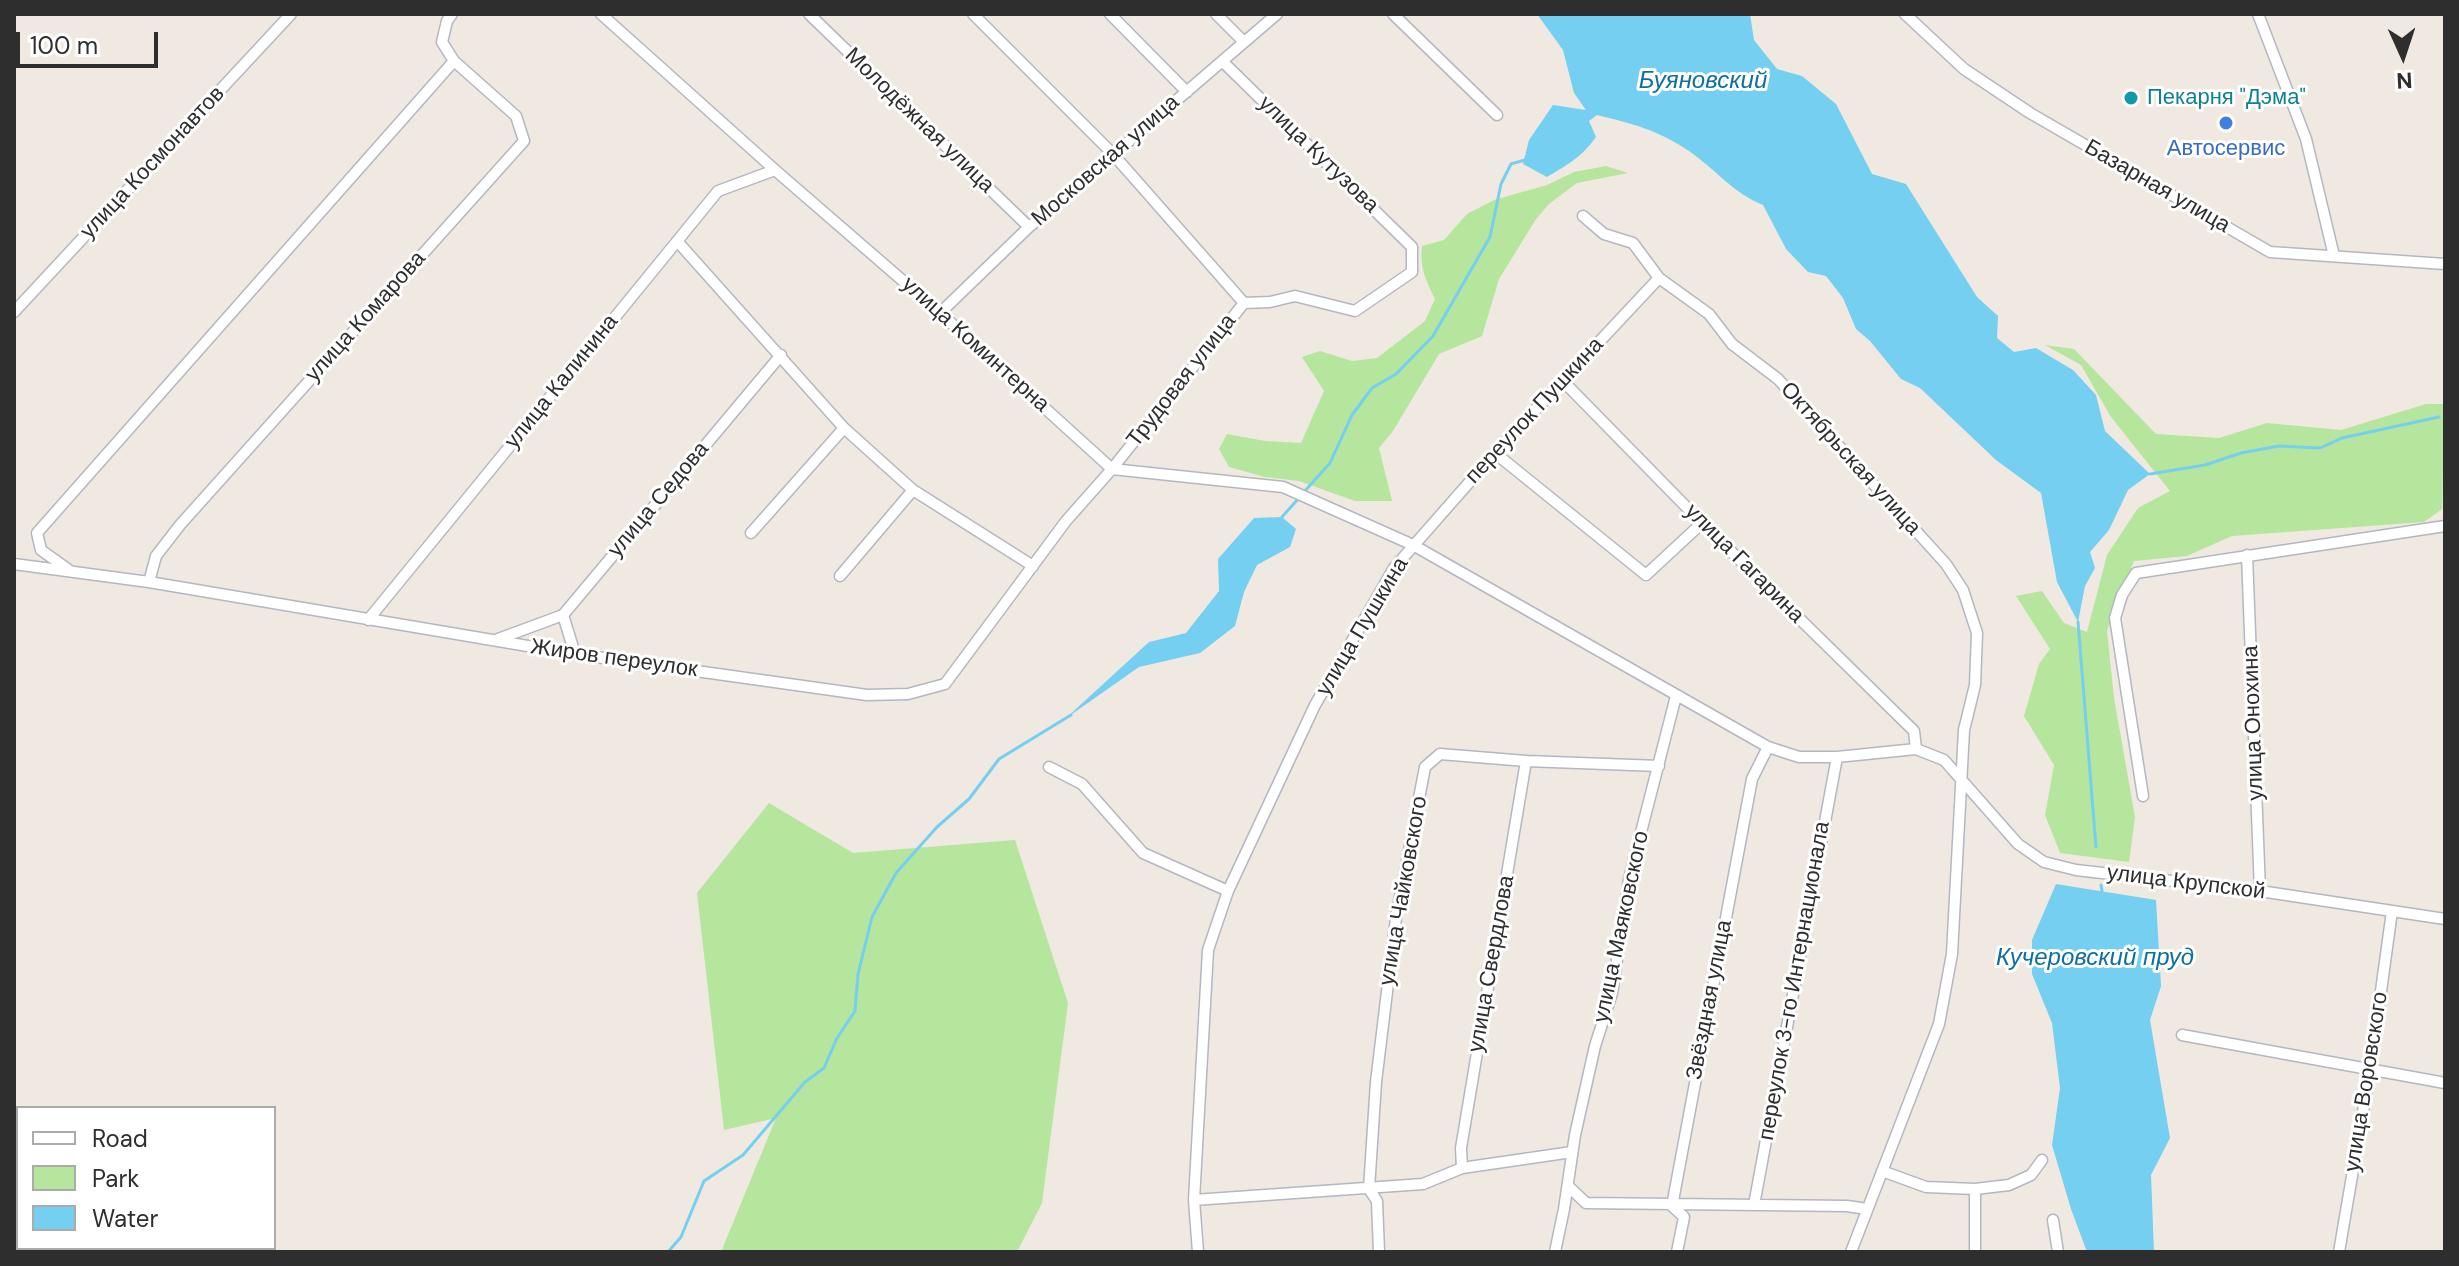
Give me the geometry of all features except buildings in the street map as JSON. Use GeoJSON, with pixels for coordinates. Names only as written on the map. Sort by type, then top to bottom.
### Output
{"type":"FeatureCollection","features":[{"type":"Feature","properties":{"kind":"street","name":"улица Космонавтов"},"geometry":{"type":"LineString","coordinates":[[14,312],[291,14]]}},
{"type":"Feature","properties":{"kind":"street"},"geometry":{"type":"LineString","coordinates":[[73,573],[41,550],[37,533],[454,61],[442,42],[452,14]]}},
{"type":"Feature","properties":{"kind":"street","name":"улица Коминтерна"},"geometry":{"type":"LineString","coordinates":[[601,14],[1112,469]]}},
{"type":"Feature","properties":{"kind":"street","name":"Молодёжная улица"},"geometry":{"type":"LineString","coordinates":[[809,14],[1029,227]]}},
{"type":"Feature","properties":{"kind":"street","name":"Трудовая улица"},"geometry":{"type":"LineString","coordinates":[[973,14],[1112,153],[1244,303],[1112,469]]}},
{"type":"Feature","properties":{"kind":"street"},"geometry":{"type":"LineString","coordinates":[[1110,14],[1187,92]]}},
{"type":"Feature","properties":{"kind":"street"},"geometry":{"type":"LineString","coordinates":[[1216,14],[1244,42]]}},
{"type":"Feature","properties":{"kind":"street","name":"Московская улица"},"geometry":{"type":"LineString","coordinates":[[940,313],[1112,153],[1277,14]]}},
{"type":"Feature","properties":{"kind":"street"},"geometry":{"type":"LineString","coordinates":[[1393,14],[1497,115]]}},
{"type":"Feature","properties":{"kind":"street","name":"Базарная улица"},"geometry":{"type":"LineString","coordinates":[[1905,14],[1964,69],[2030,113],[2270,252],[2445,264]]}},
{"type":"Feature","properties":{"kind":"street"},"geometry":{"type":"LineString","coordinates":[[2258,14],[2306,139],[2334,256]]}},
{"type":"Feature","properties":{"kind":"street","name":"улица Комарова"},"geometry":{"type":"LineString","coordinates":[[149,582],[156,556],[180,525],[524,141],[516,116],[454,61]]}},
{"type":"Feature","properties":{"kind":"street","name":"улица Кутузова"},"geometry":{"type":"LineString","coordinates":[[1223,62],[1412,247],[1412,272],[1355,311],[1295,296],[1270,302],[1244,303]]}},
{"type":"Feature","properties":{"kind":"street","name":"улица Калинина"},"geometry":{"type":"LineString","coordinates":[[368,620],[718,191],[775,170]]}},
{"type":"Feature","properties":{"kind":"street","name":"Октябрьская улица"},"geometry":{"type":"LineString","coordinates":[[1583,216],[1604,234],[1633,243],[1659,278],[1709,314],[1732,344],[1778,379],[1946,564],[1963,590],[1977,633],[1975,685],[1964,730],[1952,954],[1939,1024],[1851,1252]]}},
{"type":"Feature","properties":{"kind":"street"},"geometry":{"type":"LineString","coordinates":[[677,241],[844,428],[913,490],[1033,566]]}},
{"type":"Feature","properties":{"kind":"street","name":"переулок Пушкина"},"geometry":{"type":"LineString","coordinates":[[1413,545],[1659,278]]}},
{"type":"Feature","properties":{"kind":"street","name":"улица Седова"},"geometry":{"type":"LineString","coordinates":[[563,615],[781,355]]}},
{"type":"Feature","properties":{"kind":"street","name":"улица Гагарина"},"geometry":{"type":"LineString","coordinates":[[1563,381],[1702,523],[1914,731],[1916,749]]}},
{"type":"Feature","properties":{"kind":"street"},"geometry":{"type":"LineString","coordinates":[[751,533],[844,428]]}},
{"type":"Feature","properties":{"kind":"street"},"geometry":{"type":"LineString","coordinates":[[1495,453],[1646,575],[1702,523]]}},
{"type":"Feature","properties":{"kind":"street"},"geometry":{"type":"LineString","coordinates":[[1112,469],[1283,487],[1413,545]]}},
{"type":"Feature","properties":{"kind":"street","name":"Жиров переулок"},"geometry":{"type":"LineString","coordinates":[[14,564],[149,582],[575,654],[867,695],[908,694],[945,684],[1066,521],[1112,469]]}},
{"type":"Feature","properties":{"kind":"street"},"geometry":{"type":"LineString","coordinates":[[840,576],[913,490]]}},
{"type":"Feature","properties":{"kind":"street"},"geometry":{"type":"LineString","coordinates":[[2143,796],[2115,618],[2122,595],[2136,573],[2445,526]]}},
{"type":"Feature","properties":{"kind":"street","name":"улица Пушкина"},"geometry":{"type":"LineString","coordinates":[[1198,1252],[1194,1200],[1208,950],[1228,891],[1315,705],[1394,568],[1413,545],[1768,747],[1799,757],[1837,757],[1916,749]]}},
{"type":"Feature","properties":{"kind":"street","name":"улица Онохина"},"geometry":{"type":"LineString","coordinates":[[2247,555],[2260,891]]}},
{"type":"Feature","properties":{"kind":"street"},"geometry":{"type":"LineString","coordinates":[[494,640],[563,615],[575,654]]}},
{"type":"Feature","properties":{"kind":"street","name":"улица Маяковского"},"geometry":{"type":"LineString","coordinates":[[1555,1252],[1595,1046],[1612,993],[1629,879],[1676,696]]}},
{"type":"Feature","properties":{"kind":"street","name":"Звёздная улица"},"geometry":{"type":"LineString","coordinates":[[1677,1252],[1684,1217],[1672,1206],[1752,779],[1768,747]]}},
{"type":"Feature","properties":{"kind":"street"},"geometry":{"type":"LineString","coordinates":[[1916,749],[1944,760],[1962,779]]}},
{"type":"Feature","properties":{"kind":"street","name":"улица Чайковского"},"geometry":{"type":"LineString","coordinates":[[1379,1252],[1377,1201],[1369,1189],[1376,1082],[1396,918],[1425,767],[1440,754],[1659,766]]}},
{"type":"Feature","properties":{"kind":"street","name":"переулок 3-го Интернационала"},"geometry":{"type":"LineString","coordinates":[[1754,1205],[1837,757]]}},
{"type":"Feature","properties":{"kind":"street","name":"улица Свердлова"},"geometry":{"type":"LineString","coordinates":[[1462,1168],[1461,1148],[1526,761]]}},
{"type":"Feature","properties":{"kind":"street"},"geometry":{"type":"LineString","coordinates":[[1049,767],[1082,784],[1143,853],[1228,891]]}},
{"type":"Feature","properties":{"kind":"street","name":"улица Крупской"},"geometry":{"type":"LineString","coordinates":[[1962,779],[2018,844],[2044,862],[2076,870],[2260,891],[2445,919]]}},
{"type":"Feature","properties":{"kind":"street","name":"улица Воровского"},"geometry":{"type":"LineString","coordinates":[[2339,1252],[2370,1071],[2392,911]]}},
{"type":"Feature","properties":{"kind":"street"},"geometry":{"type":"LineString","coordinates":[[2182,1035],[2445,1083]]}},
{"type":"Feature","properties":{"kind":"street"},"geometry":{"type":"LineString","coordinates":[[1194,1200],[1423,1184],[1462,1168],[1572,1152]]}},
{"type":"Feature","properties":{"kind":"street"},"geometry":{"type":"LineString","coordinates":[[1882,1171],[1926,1187],[1975,1189],[2009,1185],[2031,1175],[2042,1160]]}},
{"type":"Feature","properties":{"kind":"street"},"geometry":{"type":"LineString","coordinates":[[1568,1186],[1586,1203],[1867,1209]]}},
{"type":"Feature","properties":{"kind":"street"},"geometry":{"type":"LineString","coordinates":[[1975,1189],[1975,1252]]}},
{"type":"Feature","properties":{"kind":"street"},"geometry":{"type":"LineString","coordinates":[[2053,1220],[2058,1252]]}},
{"type":"Feature","properties":{"kind":"green space"},"geometry":{"type":"Polygon","coordinates":[[[1606,166],[1628,173],[1577,183],[1549,204],[1536,219],[1499,279],[1482,336],[1439,354],[1393,431],[1379,448],[1392,501],[1355,501],[1299,481],[1265,477],[1229,467],[1219,449],[1227,434],[1301,443],[1324,391],[1302,357],[1320,351],[1352,361],[1377,358],[1425,321],[1435,299],[1424,273],[1422,246],[1444,240],[1467,214],[1494,200],[1547,185],[1574,172],[1606,166]]]}},
{"type":"Feature","properties":{"kind":"green space"},"geometry":{"type":"Polygon","coordinates":[[[2045,345],[2074,349],[2156,434],[2219,438],[2267,423],[2341,430],[2426,404],[2445,404],[2442,509],[2424,522],[2232,536],[2187,556],[2134,561],[2107,631],[2114,698],[2135,817],[2129,862],[2060,853],[2045,815],[2054,765],[2024,716],[2039,664],[2050,649],[2016,596],[2042,591],[2064,623],[2087,632],[2107,555],[2138,508],[2170,491],[2111,417],[2081,365],[2045,345]]]}},
{"type":"Feature","properties":{"kind":"green space"},"geometry":{"type":"Polygon","coordinates":[[[769,803],[853,853],[1015,840],[1068,1003],[1042,1203],[1017,1252],[721,1252],[776,1118],[724,1130],[697,893],[769,803]]]}},
{"type":"Feature","properties":{"kind":"water","name":"Буяновский"},"geometry":{"type":"Polygon","coordinates":[[[1537,14],[1750,14],[1754,40],[1777,69],[1802,76],[1836,104],[1872,174],[1906,184],[1977,297],[1998,316],[1997,338],[2014,352],[2036,348],[2073,370],[2096,395],[2105,431],[2150,474],[2128,490],[2109,530],[2090,552],[2095,568],[2085,586],[2078,622],[2057,582],[2041,493],[1996,460],[1920,388],[1901,379],[1856,329],[1843,298],[1826,276],[1808,272],[1786,249],[1763,205],[1742,194],[1689,151],[1667,138],[1597,115],[1589,121],[1596,137],[1568,164],[1547,177],[1523,164],[1529,140],[1553,105],[1586,110],[1574,93],[1563,50],[1537,14]]]}},
{"type":"Feature","properties":{"kind":"water"},"geometry":{"type":"Polygon","coordinates":[[[1282,517],[1296,529],[1290,547],[1257,565],[1244,592],[1235,626],[1200,653],[1139,667],[1065,719],[1149,642],[1186,633],[1219,591],[1218,559],[1254,518],[1282,517]]]}},
{"type":"Feature","properties":{"kind":"water","name":"Кучеровский пруд"},"geometry":{"type":"Polygon","coordinates":[[[2056,884],[2156,900],[2161,986],[2150,1020],[2170,1138],[2151,1175],[2154,1252],[2087,1252],[2052,1145],[2060,1088],[2052,1023],[2032,974],[2032,940],[2056,884]]]}},
{"type":"Feature","properties":{"kind":"waterway"},"geometry":{"type":"LineString","coordinates":[[1303,493],[1330,463],[1352,415],[1372,388],[1396,374],[1433,336],[1490,237],[1501,184],[1511,164],[1525,160]]}},
{"type":"Feature","properties":{"kind":"waterway"},"geometry":{"type":"LineString","coordinates":[[2150,474],[2205,465],[2241,453],[2279,446],[2320,448],[2342,438],[2439,417]]}},
{"type":"Feature","properties":{"kind":"waterway"},"geometry":{"type":"LineString","coordinates":[[1282,517],[1298,499]]}},
{"type":"Feature","properties":{"kind":"waterway"},"geometry":{"type":"LineString","coordinates":[[2078,622],[2096,847]]}},
{"type":"Feature","properties":{"kind":"waterway"},"geometry":{"type":"LineString","coordinates":[[668,1252],[681,1237],[704,1181],[743,1155],[805,1082],[824,1068],[837,1038],[855,1011],[858,974],[872,917],[896,873],[937,827],[969,799],[999,759],[1071,715]]}},
{"type":"Feature","properties":{"kind":"waterway"},"geometry":{"type":"LineString","coordinates":[[2101,885],[2102,891]]}},
{"type":"Feature","properties":{"kind":"place","name":"Пекарня \"Дэма\""},"geometry":{"type":"Point","coordinates":[2131,98]}},
{"type":"Feature","properties":{"kind":"place","name":"Автосервис"},"geometry":{"type":"Point","coordinates":[2226,123]}}]}
